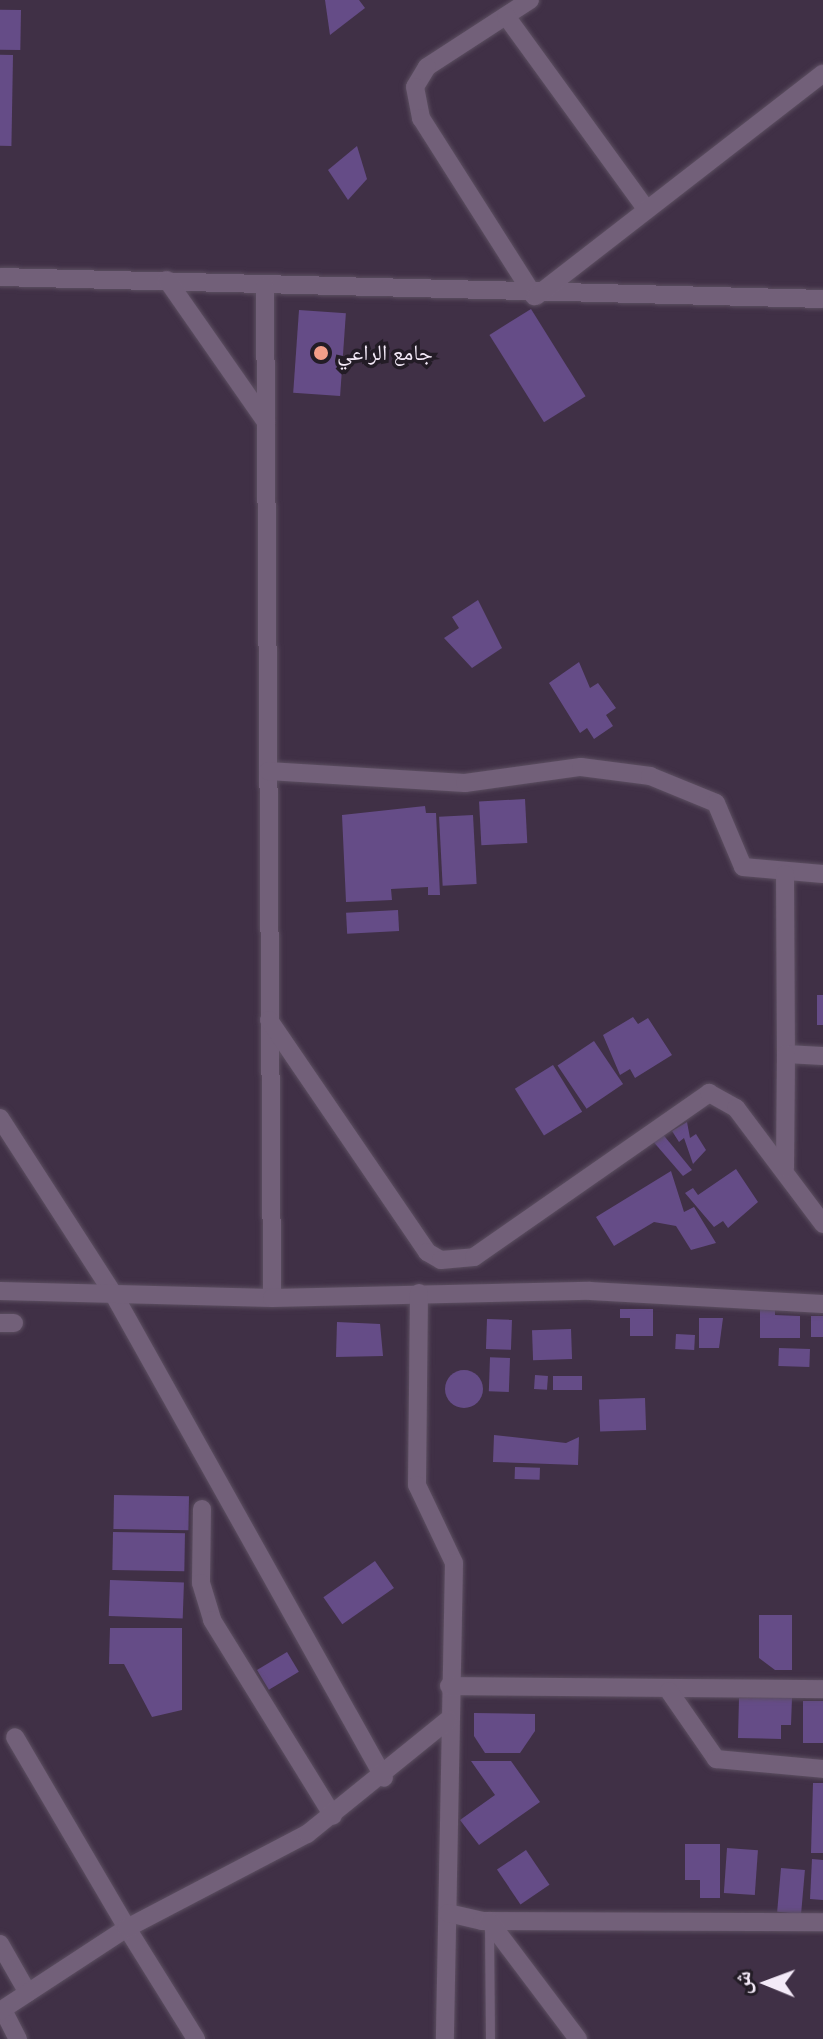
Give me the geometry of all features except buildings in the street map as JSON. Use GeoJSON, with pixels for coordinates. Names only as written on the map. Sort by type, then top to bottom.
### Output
{"type":"FeatureCollection","features":[{"type":"Feature","properties":{"kind":"street"},"geometry":{"type":"LineString","coordinates":[[530,0],[427,67],[415,103],[535,296]]}},
{"type":"Feature","properties":{"kind":"street"},"geometry":{"type":"LineString","coordinates":[[506,16],[645,207]]}},
{"type":"Feature","properties":{"kind":"street"},"geometry":{"type":"LineString","coordinates":[[535,296],[645,207],[823,73]]}},
{"type":"Feature","properties":{"kind":"street"},"geometry":{"type":"LineString","coordinates":[[0,277],[167,280],[535,296],[823,299]]}},
{"type":"Feature","properties":{"kind":"street"},"geometry":{"type":"LineString","coordinates":[[167,280],[266,422]]}},
{"type":"Feature","properties":{"kind":"street"},"geometry":{"type":"LineString","coordinates":[[265,286],[272,1298]]}},
{"type":"Feature","properties":{"kind":"street"},"geometry":{"type":"LineString","coordinates":[[268,771],[465,783],[581,767],[650,776],[716,803],[743,867],[785,874],[823,874]]}},
{"type":"Feature","properties":{"kind":"street"},"geometry":{"type":"LineString","coordinates":[[785,874],[785,1168]]}},
{"type":"Feature","properties":{"kind":"street"},"geometry":{"type":"LineString","coordinates":[[269,1020],[427,1252],[441,1260],[474,1257],[709,1093],[736,1108],[785,1168],[823,1224]]}},
{"type":"Feature","properties":{"kind":"street"},"geometry":{"type":"LineString","coordinates":[[786,1054],[823,1056]]}},
{"type":"Feature","properties":{"kind":"street"},"geometry":{"type":"LineString","coordinates":[[0,1118],[114,1295],[384,1778]]}},
{"type":"Feature","properties":{"kind":"street"},"geometry":{"type":"LineString","coordinates":[[0,1291],[272,1298],[590,1291],[823,1304]]}},
{"type":"Feature","properties":{"kind":"street"},"geometry":{"type":"LineString","coordinates":[[419,1293],[417,1485],[454,1559],[448,1720],[445,2039]]}},
{"type":"Feature","properties":{"kind":"street"},"geometry":{"type":"LineString","coordinates":[[202,1509],[201,1583],[212,1620],[333,1816]]}},
{"type":"Feature","properties":{"kind":"street"},"geometry":{"type":"LineString","coordinates":[[449,1686],[669,1691],[823,1689]]}},
{"type":"Feature","properties":{"kind":"street"},"geometry":{"type":"LineString","coordinates":[[669,1691],[716,1759],[823,1769]]}},
{"type":"Feature","properties":{"kind":"street"},"geometry":{"type":"LineString","coordinates":[[18,2039],[1,2010],[127,1928],[333,1816],[384,1778],[448,1720]]}},
{"type":"Feature","properties":{"kind":"street"},"geometry":{"type":"LineString","coordinates":[[15,1737],[196,2039]]}},
{"type":"Feature","properties":{"kind":"street"},"geometry":{"type":"LineString","coordinates":[[448,1913],[489,1921],[823,1922]]}},
{"type":"Feature","properties":{"kind":"street"},"geometry":{"type":"LineString","coordinates":[[489,1921],[578,2039]]}},
{"type":"Feature","properties":{"kind":"street"},"geometry":{"type":"LineString","coordinates":[[0,1944],[28,1993]]}},
{"type":"Feature","properties":{"kind":"lane"},"geometry":{"type":"LineString","coordinates":[[489,1921],[490,2039]]}},
{"type":"Feature","properties":{"kind":"place","name":"جامع الراعي"},"geometry":{"type":"Point","coordinates":[321,353]}}]}
